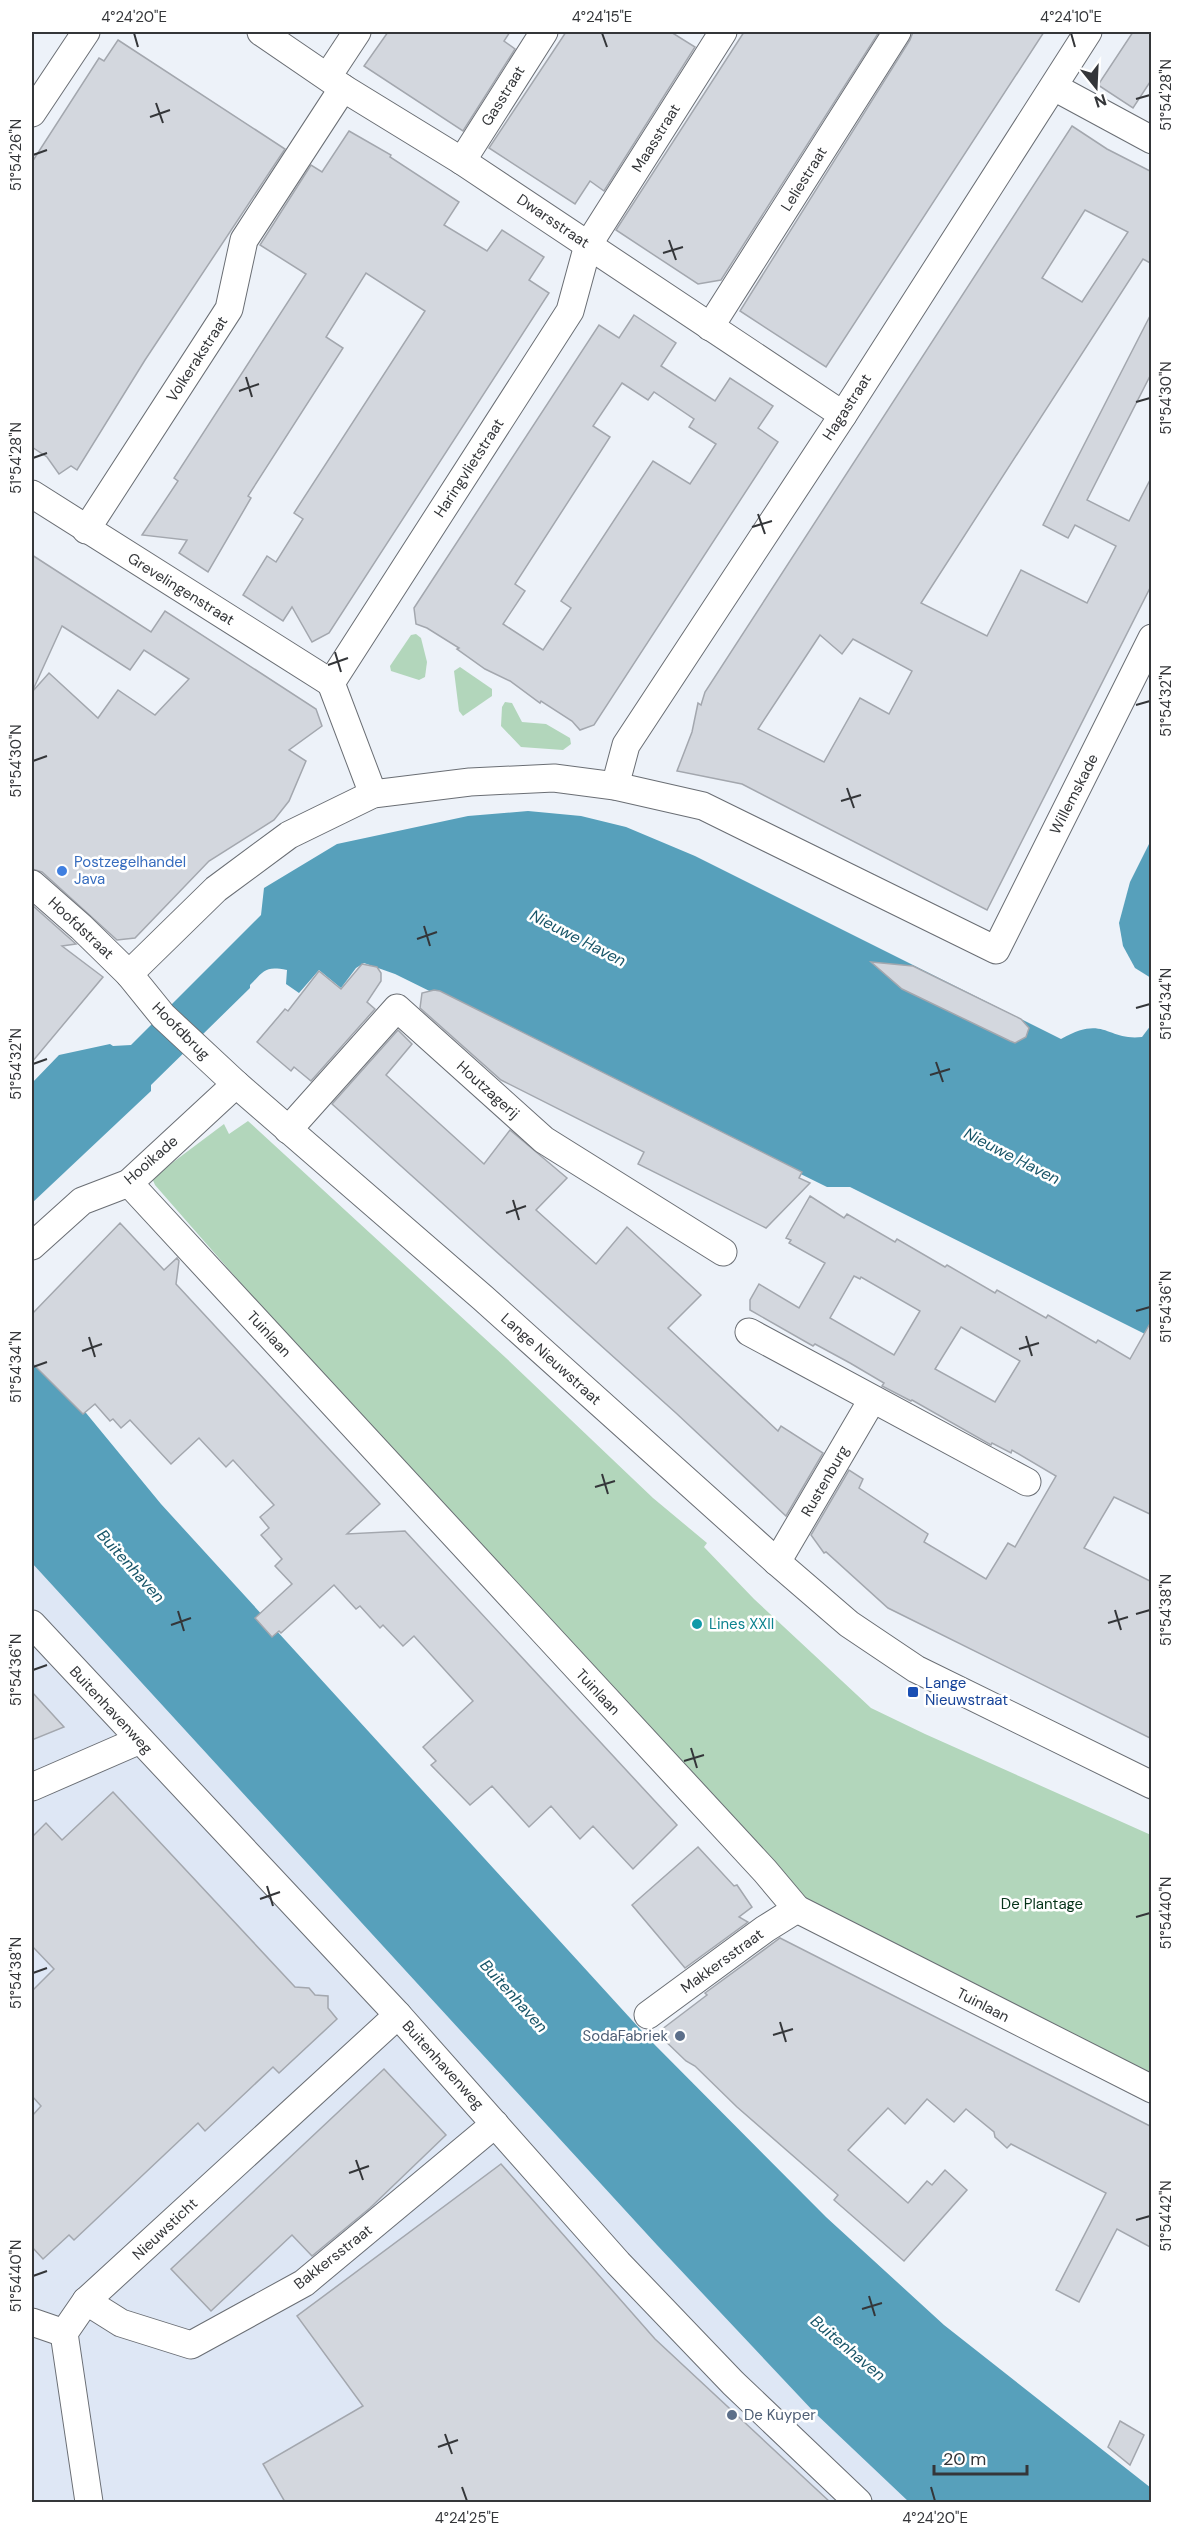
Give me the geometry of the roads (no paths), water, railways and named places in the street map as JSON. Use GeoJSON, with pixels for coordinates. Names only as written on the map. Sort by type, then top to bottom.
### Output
{"type":"FeatureCollection","features":[{"type":"Feature","properties":{"kind":"street"},"geometry":{"type":"LineString","coordinates":[[32,113],[86,32]]}},
{"type":"Feature","properties":{"kind":"street","name":"Dwarsstraat"},"geometry":{"type":"LineString","coordinates":[[261,32],[335,82],[462,161],[843,415]]}},
{"type":"Feature","properties":{"kind":"street","name":"Volkerakstraat"},"geometry":{"type":"LineString","coordinates":[[86,530],[229,309],[244,240],[335,82],[357,32]]}},
{"type":"Feature","properties":{"kind":"street","name":"Gasstraat"},"geometry":{"type":"LineString","coordinates":[[462,161],[544,32]]}},
{"type":"Feature","properties":{"kind":"street","name":"Maasstraat"},"geometry":{"type":"LineString","coordinates":[[588,245],[723,32]]}},
{"type":"Feature","properties":{"kind":"street","name":"Leliestraat"},"geometry":{"type":"LineString","coordinates":[[710,327],[897,32]]}},
{"type":"Feature","properties":{"kind":"street","name":"Hagastraat"},"geometry":{"type":"LineString","coordinates":[[615,786],[627,745],[843,415],[1088,32]]}},
{"type":"Feature","properties":{"kind":"street"},"geometry":{"type":"LineString","coordinates":[[1054,87],[1152,140]]}},
{"type":"Feature","properties":{"kind":"street","name":"Haringvlietstraat"},"geometry":{"type":"LineString","coordinates":[[331,683],[570,310],[588,245]]}},
{"type":"Feature","properties":{"kind":"street","name":"Grevelingenstraat"},"geometry":{"type":"LineString","coordinates":[[32,494],[331,683]]}},
{"type":"Feature","properties":{"kind":"street","name":"Willemskade"},"geometry":{"type":"LineString","coordinates":[[615,786],[703,806],[996,950],[1152,638]]}},
{"type":"Feature","properties":{"kind":"street"},"geometry":{"type":"LineString","coordinates":[[331,683],[373,794]]}},
{"type":"Feature","properties":{"kind":"street"},"geometry":{"type":"LineString","coordinates":[[129,974],[216,889],[289,835],[373,794],[470,782],[554,778],[615,786]]}},
{"type":"Feature","properties":{"kind":"street","name":"Hoofdstraat"},"geometry":{"type":"LineString","coordinates":[[32,884],[81,927],[129,974]]}},
{"type":"Feature","properties":{"kind":"street","name":"Hoofdbrug"},"geometry":{"type":"LineString","coordinates":[[129,974],[163,1016],[236,1084]]}},
{"type":"Feature","properties":{"kind":"street","name":"Houtzagerij"},"geometry":{"type":"LineString","coordinates":[[288,1130],[397,1008],[544,1140],[723,1252]]}},
{"type":"Feature","properties":{"kind":"street","name":"Lange Nieuwstraat"},"geometry":{"type":"LineString","coordinates":[[236,1084],[483,1298],[849,1624],[916,1670],[1152,1785]]}},
{"type":"Feature","properties":{"kind":"street","name":"Hooikade"},"geometry":{"type":"LineString","coordinates":[[32,1246],[82,1201],[129,1182],[236,1084]]}},
{"type":"Feature","properties":{"kind":"street","name":"Tuinlaan"},"geometry":{"type":"LineString","coordinates":[[129,1182],[765,1871],[797,1909],[1152,2089]]}},
{"type":"Feature","properties":{"kind":"street"},"geometry":{"type":"LineString","coordinates":[[749,1332],[1027,1482]]}},
{"type":"Feature","properties":{"kind":"street","name":"Rustenburg"},"geometry":{"type":"LineString","coordinates":[[777,1562],[872,1400]]}},
{"type":"Feature","properties":{"kind":"street","name":"Buitenhavenweg"},"geometry":{"type":"LineString","coordinates":[[32,1624],[398,2015],[618,2263],[725,2374],[858,2502]]}},
{"type":"Feature","properties":{"kind":"street"},"geometry":{"type":"LineString","coordinates":[[32,1787],[140,1740]]}},
{"type":"Feature","properties":{"kind":"street","name":"Makkersstraat"},"geometry":{"type":"LineString","coordinates":[[648,2015],[765,1929],[797,1909]]}},
{"type":"Feature","properties":{"kind":"street","name":"Nieuwsticht"},"geometry":{"type":"LineString","coordinates":[[64,2333],[87,2301],[398,2015]]}},
{"type":"Feature","properties":{"kind":"street","name":"Bakkersstraat"},"geometry":{"type":"LineString","coordinates":[[87,2301],[120,2323],[191,2345],[304,2283],[495,2124]]}},
{"type":"Feature","properties":{"kind":"street"},"geometry":{"type":"LineString","coordinates":[[32,2322],[64,2333],[89,2502]]}},
{"type":"Feature","properties":{"kind":"water","name":"Nieuwe Haven"},"geometry":{"type":"Polygon","coordinates":[[[528,811],[581,816],[626,827],[695,856],[1061,1039],[1076,1032],[1096,1028],[1130,1037],[1142,1037],[1151,1025],[1151,1337],[850,1187],[827,1187],[395,974],[364,963],[356,968],[341,988],[319,970],[299,993],[286,984],[287,970],[266,970],[151,1085],[151,1091],[32,1203],[32,1083],[59,1055],[110,1044],[113,1046],[131,1045],[261,915],[264,888],[337,844],[468,816],[528,811]]]}},
{"type":"Feature","properties":{"kind":"water"},"geometry":{"type":"Polygon","coordinates":[[[1151,840],[1151,978],[1135,968],[1123,946],[1119,923],[1130,882],[1151,840]]]}},
{"type":"Feature","properties":{"kind":"water","name":"Buitenhaven"},"geometry":{"type":"Polygon","coordinates":[[[32,1339],[63,1385],[161,1504],[651,2041],[826,2217],[944,2325],[1151,2488],[1151,2502],[909,2502],[814,2412],[657,2245],[32,1563],[32,1339]]]}},
{"type":"Feature","properties":{"kind":"place","name":"Postzegelhandel Java"},"geometry":{"type":"Point","coordinates":[62,871]}},
{"type":"Feature","properties":{"kind":"place","name":"Lines XXII"},"geometry":{"type":"Point","coordinates":[697,1624]}},
{"type":"Feature","properties":{"kind":"place","name":"Lange Nieuwstraat"},"geometry":{"type":"Point","coordinates":[913,1692]}},
{"type":"Feature","properties":{"kind":"place","name":"SodaFabriek"},"geometry":{"type":"Point","coordinates":[680,2036]}},
{"type":"Feature","properties":{"kind":"place","name":"De Kuyper"},"geometry":{"type":"Point","coordinates":[732,2415]}},
{"type":"Feature","properties":{"kind":"park label","name":"De Plantage"},"geometry":{"type":"Point","coordinates":[1042,1904]}}]}
